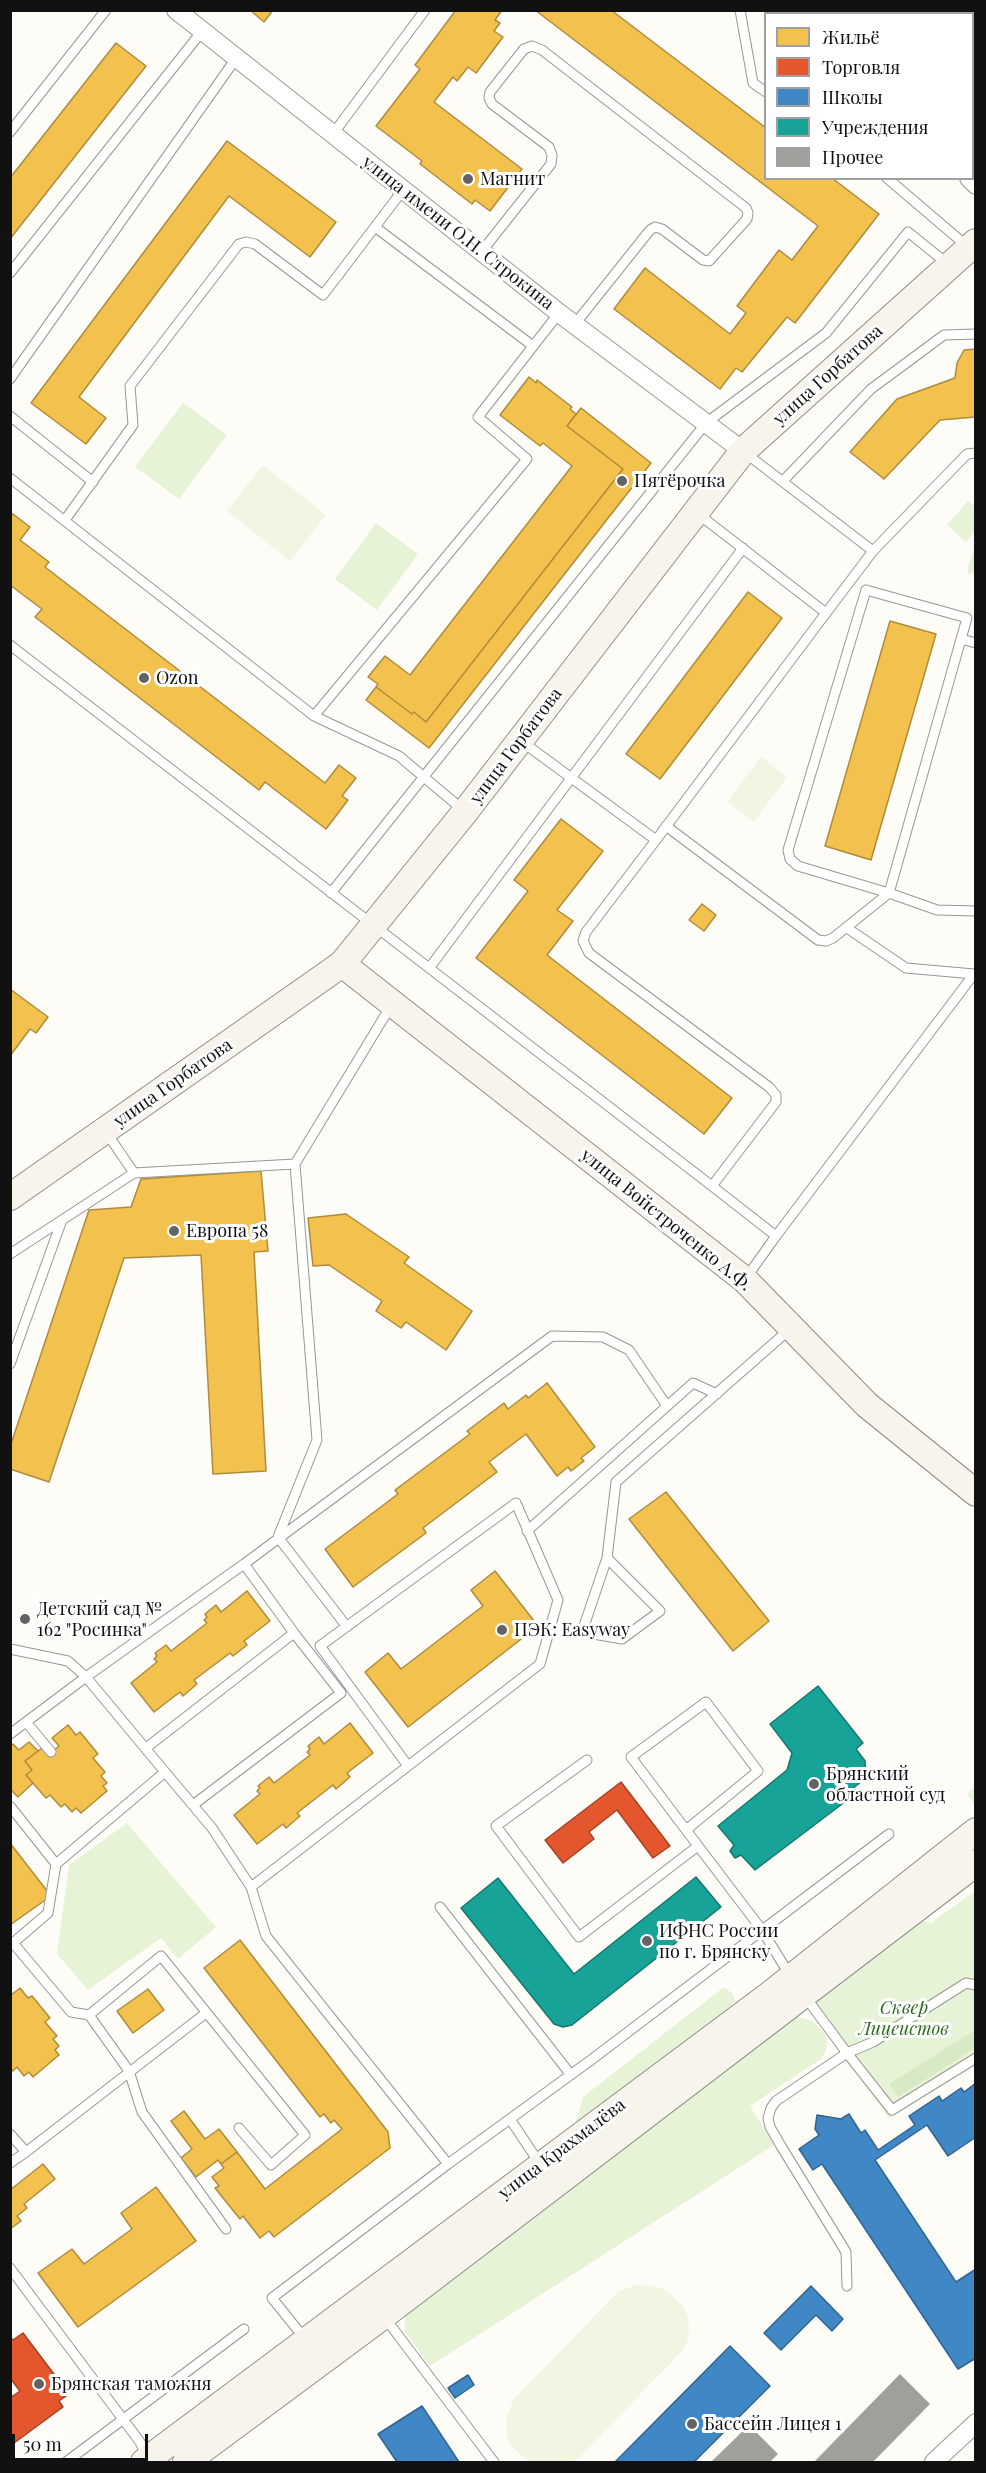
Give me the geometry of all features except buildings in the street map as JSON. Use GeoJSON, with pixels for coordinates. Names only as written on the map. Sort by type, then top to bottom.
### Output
{"type":"FeatureCollection","features":[{"type":"Feature","properties":{"kind":"main road","name":"улица Горбатова"},"geometry":{"type":"LineString","coordinates":[[10,1197],[342,964],[465,812],[743,451],[973,245]]}},
{"type":"Feature","properties":{"kind":"main road","name":"улица Войстроченко А.Ф."},"geometry":{"type":"LineString","coordinates":[[342,964],[745,1280],[867,1405],[975,1493]]}},
{"type":"Feature","properties":{"kind":"main road","name":"улица Крахмалёва"},"geometry":{"type":"LineString","coordinates":[[146,2461],[307,2340],[375,2305],[541,2165],[768,1996],[797,1985],[975,1831]]}},
{"type":"Feature","properties":{"kind":"main road"},"geometry":{"type":"LineString","coordinates":[[186,2463],[375,2305],[797,1985],[975,1863]]}},
{"type":"Feature","properties":{"kind":"street","name":"улица имени О.Н. Строкина"},"geometry":{"type":"LineString","coordinates":[[176,10],[559,313],[743,451]]}},
{"type":"Feature","properties":{"kind":"street"},"geometry":{"type":"LineString","coordinates":[[934,2463],[975,2423]]}},
{"type":"Feature","properties":{"kind":"lane"},"geometry":{"type":"LineString","coordinates":[[10,132],[106,10]]}},
{"type":"Feature","properties":{"kind":"lane"},"geometry":{"type":"LineString","coordinates":[[333,134],[425,10]]}},
{"type":"Feature","properties":{"kind":"lane"},"geometry":{"type":"LineString","coordinates":[[740,10],[753,83],[764,91]]}},
{"type":"Feature","properties":{"kind":"lane"},"geometry":{"type":"LineString","coordinates":[[10,273],[203,30]]}},
{"type":"Feature","properties":{"kind":"lane"},"geometry":{"type":"LineString","coordinates":[[482,251],[551,164],[552,155],[549,147],[492,104],[489,98],[490,92],[524,49],[532,46],[550,57],[746,208],[748,213],[740,226],[709,261],[703,260],[662,229],[655,227],[650,230],[575,324]]}},
{"type":"Feature","properties":{"kind":"lane"},"geometry":{"type":"LineString","coordinates":[[10,379],[237,57]]}},
{"type":"Feature","properties":{"kind":"lane"},"geometry":{"type":"LineString","coordinates":[[890,180],[973,245]]}},
{"type":"Feature","properties":{"kind":"lane"},"geometry":{"type":"LineString","coordinates":[[65,520],[133,425],[130,386],[239,244],[246,242],[255,244],[323,295],[403,190]]}},
{"type":"Feature","properties":{"kind":"lane"},"geometry":{"type":"LineString","coordinates":[[375,227],[533,346]]}},
{"type":"Feature","properties":{"kind":"lane"},"geometry":{"type":"LineString","coordinates":[[331,893],[706,423],[826,333],[908,232],[950,266]]}},
{"type":"Feature","properties":{"kind":"lane"},"geometry":{"type":"LineString","coordinates":[[314,716],[527,459],[478,417],[559,313]]}},
{"type":"Feature","properties":{"kind":"lane"},"geometry":{"type":"LineString","coordinates":[[783,481],[872,389],[944,335],[975,334]]}},
{"type":"Feature","properties":{"kind":"lane"},"geometry":{"type":"LineString","coordinates":[[10,416],[93,482]]}},
{"type":"Feature","properties":{"kind":"lane"},"geometry":{"type":"LineString","coordinates":[[743,451],[873,551]]}},
{"type":"Feature","properties":{"kind":"lane"},"geometry":{"type":"LineString","coordinates":[[712,1186],[776,1102],[776,1095],[769,1087],[590,953],[583,941],[586,932],[873,551],[967,454],[975,453]]}},
{"type":"Feature","properties":{"kind":"lane"},"geometry":{"type":"LineString","coordinates":[[10,478],[314,716],[399,756],[465,812]]}},
{"type":"Feature","properties":{"kind":"lane"},"geometry":{"type":"LineString","coordinates":[[695,511],[826,613]]}},
{"type":"Feature","properties":{"kind":"lane"},"geometry":{"type":"LineString","coordinates":[[430,967],[743,548]]}},
{"type":"Feature","properties":{"kind":"lane"},"geometry":{"type":"LineString","coordinates":[[666,826],[818,940],[826,941],[833,938],[889,893],[967,618],[866,590],[853,576]]}},
{"type":"Feature","properties":{"kind":"lane"},"geometry":{"type":"LineString","coordinates":[[866,590],[788,850],[790,859],[798,866],[937,910],[975,911]]}},
{"type":"Feature","properties":{"kind":"lane"},"geometry":{"type":"LineString","coordinates":[[961,639],[975,643]]}},
{"type":"Feature","properties":{"kind":"lane"},"geometry":{"type":"LineString","coordinates":[[10,645],[776,1236]]}},
{"type":"Feature","properties":{"kind":"lane"},"geometry":{"type":"LineString","coordinates":[[520,740],[656,840]]}},
{"type":"Feature","properties":{"kind":"lane"},"geometry":{"type":"LineString","coordinates":[[847,928],[906,968],[975,973]]}},
{"type":"Feature","properties":{"kind":"lane"},"geometry":{"type":"LineString","coordinates":[[745,1280],[975,973]]}},
{"type":"Feature","properties":{"kind":"lane"},"geometry":{"type":"LineString","coordinates":[[278,1537],[317,1440],[295,1164],[393,1002]]}},
{"type":"Feature","properties":{"kind":"lane"},"geometry":{"type":"LineString","coordinates":[[105,1131],[134,1173]]}},
{"type":"Feature","properties":{"kind":"lane"},"geometry":{"type":"LineString","coordinates":[[10,1254],[134,1173],[295,1164]]}},
{"type":"Feature","properties":{"kind":"lane"},"geometry":{"type":"LineString","coordinates":[[10,1364],[62,1220]]}},
{"type":"Feature","properties":{"kind":"lane"},"geometry":{"type":"LineString","coordinates":[[607,1558],[660,1611],[622,1639],[582,1632],[607,1558],[616,1482],[791,1328]]}},
{"type":"Feature","properties":{"kind":"lane"},"geometry":{"type":"LineString","coordinates":[[10,1734],[552,1336],[603,1337],[629,1350],[667,1406]]}},
{"type":"Feature","properties":{"kind":"lane"},"geometry":{"type":"LineString","coordinates":[[527,1531],[693,1383],[717,1394]]}},
{"type":"Feature","properties":{"kind":"lane"},"geometry":{"type":"LineString","coordinates":[[251,1887],[408,1766],[540,1664],[558,1600],[516,1503],[320,1646],[408,1766]]}},
{"type":"Feature","properties":{"kind":"lane"},"geometry":{"type":"LineString","coordinates":[[278,1537],[347,1627]]}},
{"type":"Feature","properties":{"kind":"lane"},"geometry":{"type":"LineString","coordinates":[[193,1805],[341,1694],[244,1564]]}},
{"type":"Feature","properties":{"kind":"lane"},"geometry":{"type":"LineString","coordinates":[[146,1748],[294,1633]]}},
{"type":"Feature","properties":{"kind":"lane"},"geometry":{"type":"LineString","coordinates":[[10,1649],[68,1661],[86,1677],[212,1828],[251,1887],[266,1936],[448,2164]]}},
{"type":"Feature","properties":{"kind":"lane"},"geometry":{"type":"LineString","coordinates":[[686,1830],[758,1771],[706,1702],[631,1757],[698,1846],[762,1930],[797,1985],[847,2053],[892,2110],[975,2058]]}},
{"type":"Feature","properties":{"kind":"lane"},"geometry":{"type":"LineString","coordinates":[[26,1722],[51,1752]]}},
{"type":"Feature","properties":{"kind":"lane"},"geometry":{"type":"LineString","coordinates":[[587,1760],[496,1826],[579,1937],[698,1846]]}},
{"type":"Feature","properties":{"kind":"lane"},"geometry":{"type":"LineString","coordinates":[[165,1772],[56,1864],[48,1912],[12,1944],[71,2012],[89,2015],[129,2071],[142,2112],[226,2229]]}},
{"type":"Feature","properties":{"kind":"lane"},"geometry":{"type":"LineString","coordinates":[[10,1806],[56,1864]]}},
{"type":"Feature","properties":{"kind":"lane"},"geometry":{"type":"LineString","coordinates":[[307,2340],[272,2298],[889,1834]]}},
{"type":"Feature","properties":{"kind":"lane"},"geometry":{"type":"LineString","coordinates":[[440,1907],[571,2075]]}},
{"type":"Feature","properties":{"kind":"lane"},"geometry":{"type":"LineString","coordinates":[[89,2015],[161,1956],[305,2135],[271,2165],[239,2128]]}},
{"type":"Feature","properties":{"kind":"lane"},"geometry":{"type":"LineString","coordinates":[[847,2286],[846,2252],[770,2127],[768,2118],[771,2108],[776,2101],[847,2053],[873,2042],[966,1983],[975,1985]]}},
{"type":"Feature","properties":{"kind":"lane"},"geometry":{"type":"LineString","coordinates":[[10,2163],[206,2013]]}},
{"type":"Feature","properties":{"kind":"lane"},"geometry":{"type":"LineString","coordinates":[[510,2120],[541,2165]]}},
{"type":"Feature","properties":{"kind":"lane"},"geometry":{"type":"LineString","coordinates":[[10,2134],[26,2152]]}},
{"type":"Feature","properties":{"kind":"lane"},"geometry":{"type":"LineString","coordinates":[[10,2268],[140,2442],[146,2461]]}},
{"type":"Feature","properties":{"kind":"lane"},"geometry":{"type":"LineString","coordinates":[[375,2305],[494,2463]]}},
{"type":"Feature","properties":{"kind":"lane"},"geometry":{"type":"LineString","coordinates":[[66,2463],[244,2330]]}},
{"type":"Feature","properties":{"kind":"green space"},"geometry":{"type":"Polygon","coordinates":[[[183,403],[227,435],[179,499],[135,467],[183,403]]]}},
{"type":"Feature","properties":{"kind":"green space"},"geometry":{"type":"Polygon","coordinates":[[[263,465],[326,515],[290,561],[227,511],[263,465]]]}},
{"type":"Feature","properties":{"kind":"green space"},"geometry":{"type":"Polygon","coordinates":[[[968,501],[975,507],[975,531],[966,542],[947,525],[968,501]]]}},
{"type":"Feature","properties":{"kind":"green space"},"geometry":{"type":"Polygon","coordinates":[[[376,523],[418,554],[377,610],[335,579],[376,523]]]}},
{"type":"Feature","properties":{"kind":"green space"},"geometry":{"type":"Polygon","coordinates":[[[975,546],[975,573],[968,574],[968,566],[975,546]]]}},
{"type":"Feature","properties":{"kind":"green space"},"geometry":{"type":"Polygon","coordinates":[[[761,757],[787,777],[754,822],[727,802],[761,757]]]}},
{"type":"Feature","properties":{"kind":"green space"},"geometry":{"type":"Polygon","coordinates":[[[975,1719],[976,1805],[967,1794],[974,1787],[975,1719]]]}},
{"type":"Feature","properties":{"kind":"green space"},"geometry":{"type":"Polygon","coordinates":[[[127,1823],[216,1927],[178,1959],[161,1938],[88,1990],[57,1954],[69,1865],[127,1823]]]}},
{"type":"Feature","properties":{"kind":"green space","name":"Сквер Лицеистов"},"geometry":{"type":"Polygon","coordinates":[[[975,1891],[975,2064],[889,2118],[804,2003],[917,1919],[931,1923],[975,1891]]]}},
{"type":"Feature","properties":{"kind":"green space"},"geometry":{"type":"Polygon","coordinates":[[[724,1987],[732,1993],[735,2001],[724,2013],[574,2128],[583,2097],[724,1987]]]}},
{"type":"Feature","properties":{"kind":"green space"},"geometry":{"type":"Polygon","coordinates":[[[796,2017],[811,2020],[824,2033],[827,2040],[826,2051],[821,2059],[750,2106],[774,2145],[430,2366],[405,2332],[405,2318],[411,2304],[796,2017]]]}},
{"type":"Feature","properties":{"kind":"green space"},"geometry":{"type":"Polygon","coordinates":[[[975,2030],[975,2048],[898,2097],[889,2084],[975,2030]]]}},
{"type":"Feature","properties":{"kind":"green space"},"geometry":{"type":"Polygon","coordinates":[[[636,2285],[655,2286],[667,2291],[683,2306],[688,2317],[689,2330],[687,2342],[681,2352],[579,2458],[570,2462],[528,2461],[509,2444],[506,2428],[507,2416],[514,2399],[619,2291],[636,2285]]]}},
{"type":"Feature","properties":{"kind":"place","name":"Магнит"},"geometry":{"type":"Point","coordinates":[468,179]}},
{"type":"Feature","properties":{"kind":"place","name":"Пятёрочка"},"geometry":{"type":"Point","coordinates":[622,481]}},
{"type":"Feature","properties":{"kind":"place","name":"Ozon"},"geometry":{"type":"Point","coordinates":[144,678]}},
{"type":"Feature","properties":{"kind":"place","name":"Европа 58"},"geometry":{"type":"Point","coordinates":[174,1231]}},
{"type":"Feature","properties":{"kind":"place","name":"Детский сад № 162 \"Росинка\""},"geometry":{"type":"Point","coordinates":[25,1619]}},
{"type":"Feature","properties":{"kind":"place","name":"ПЭК: Easyway"},"geometry":{"type":"Point","coordinates":[502,1630]}},
{"type":"Feature","properties":{"kind":"place","name":"Брянский областной суд"},"geometry":{"type":"Point","coordinates":[814,1784]}},
{"type":"Feature","properties":{"kind":"place","name":"ИФНС России по г. Брянску"},"geometry":{"type":"Point","coordinates":[647,1941]}},
{"type":"Feature","properties":{"kind":"place","name":"Брянская таможня"},"geometry":{"type":"Point","coordinates":[39,2384]}},
{"type":"Feature","properties":{"kind":"place","name":"Бассейн Лицея 1"},"geometry":{"type":"Point","coordinates":[692,2424]}}]}
